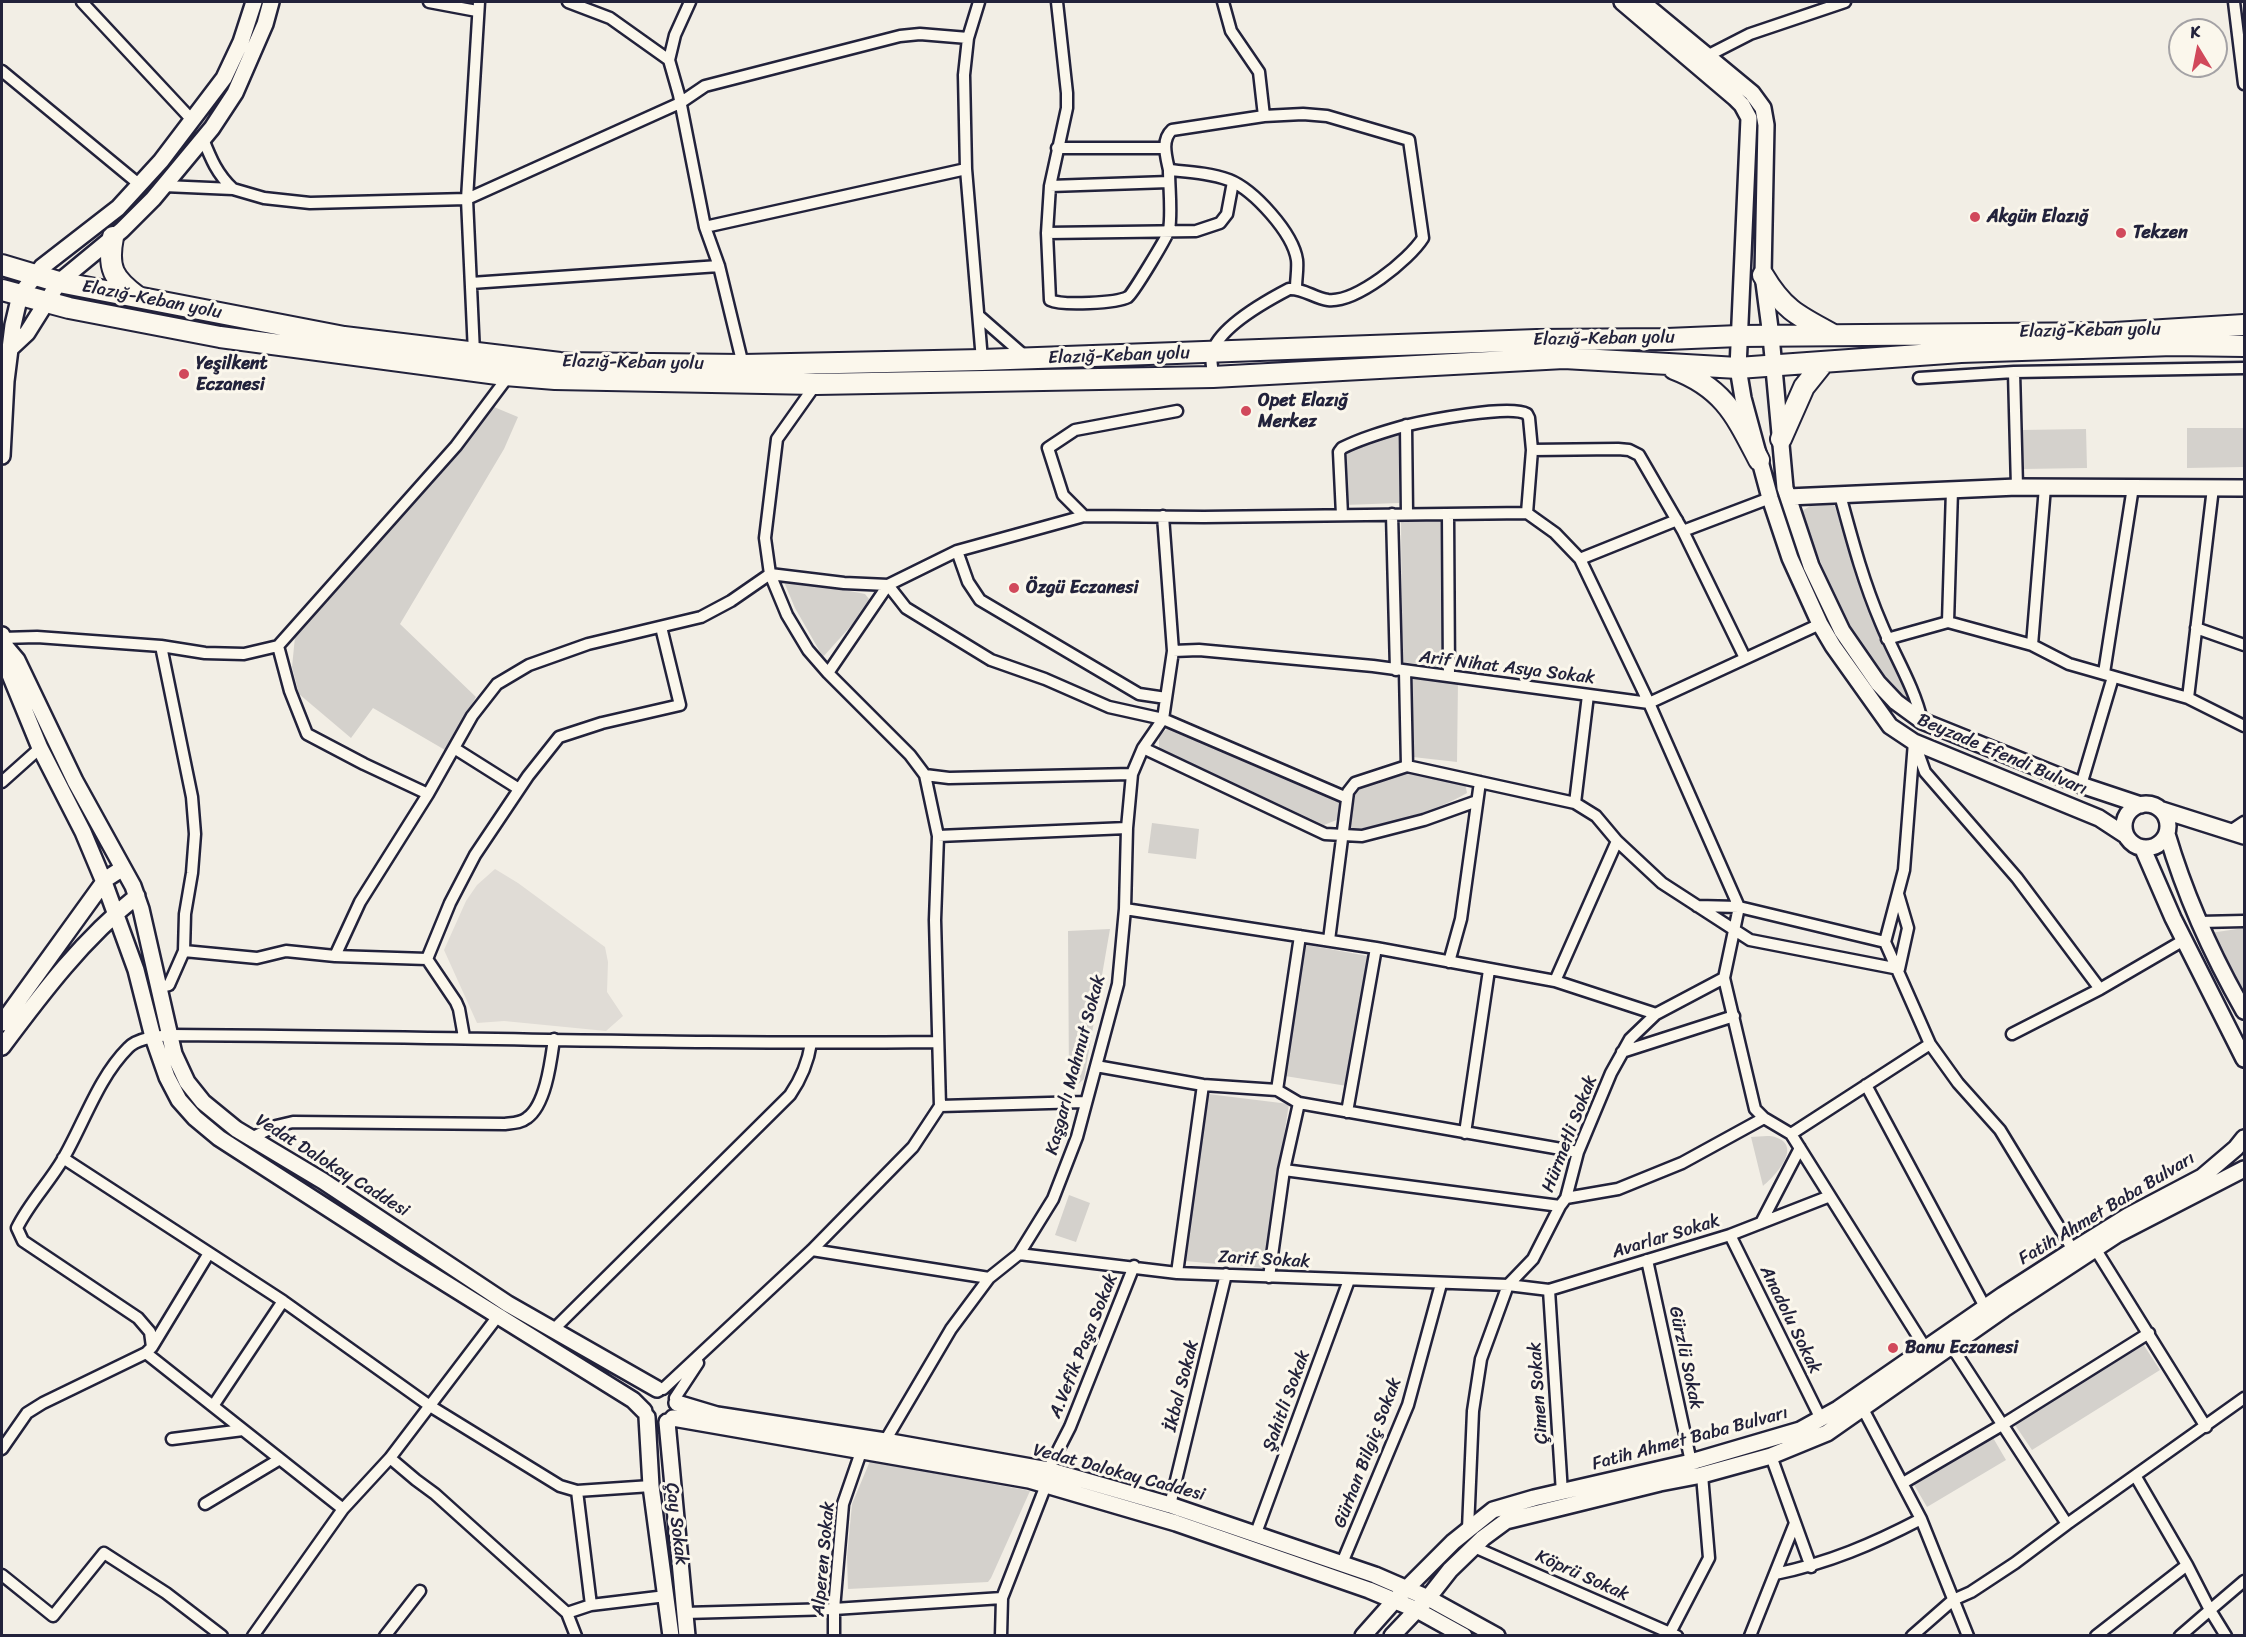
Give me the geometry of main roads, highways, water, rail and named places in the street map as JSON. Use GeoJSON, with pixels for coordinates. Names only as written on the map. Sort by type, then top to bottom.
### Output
{"type":"FeatureCollection","features":[{"type":"Feature","properties":{"kind":"highway"},"geometry":{"type":"LineString","coordinates":[[113,237],[110,256],[114,274],[127,289],[141,298]]}},
{"type":"Feature","properties":{"kind":"highway","name":"Elazığ-Keban yolu"},"geometry":{"type":"LineString","coordinates":[[2,265],[59,282],[344,337],[560,363],[742,365],[1028,359],[1537,340],[2115,333],[2243,323]]}},
{"type":"Feature","properties":{"kind":"highway"},"geometry":{"type":"LineString","coordinates":[[1763,275],[1779,301],[1795,314],[1834,335]]}},
{"type":"Feature","properties":{"kind":"highway","name":"Elazığ-Keban yolu"},"geometry":{"type":"LineString","coordinates":[[11,292],[45,303],[220,337],[505,375],[555,379],[816,384],[1213,377],[1564,358],[1738,369],[1960,352],[2173,345],[2244,346]]}},
{"type":"Feature","properties":{"kind":"highway"},"geometry":{"type":"LineString","coordinates":[[1781,439],[1804,387],[1824,362]]}},
{"type":"Feature","properties":{"kind":"highway"},"geometry":{"type":"LineString","coordinates":[[1660,364],[1699,380],[1725,401],[1760,460]]}},
{"type":"Feature","properties":{"kind":"main road"},"geometry":{"type":"LineString","coordinates":[[2,456],[3,404],[12,347],[11,292],[118,208],[140,185],[193,121],[224,78],[254,2]]}},
{"type":"Feature","properties":{"kind":"main road"},"geometry":{"type":"LineString","coordinates":[[12,347],[27,333],[59,282],[113,237],[164,186],[203,139],[235,93],[265,24],[271,2]]}},
{"type":"Feature","properties":{"kind":"main road","name":"Beyzade Efendi Bulvarı"},"geometry":{"type":"LineString","coordinates":[[1622,2],[1735,98],[1747,113],[1748,152],[1738,369],[1743,398],[1770,498],[1790,558],[1820,624],[1833,646],[1890,726],[1914,742],[2099,818],[2125,835]]}},
{"type":"Feature","properties":{"kind":"main road","name":"Beyzade Efendi Bulvarı"},"geometry":{"type":"LineString","coordinates":[[1642,2],[1752,93],[1763,108],[1766,125],[1763,275],[1785,488],[1811,566],[1842,631],[1878,683],[1896,702],[1922,721],[2081,786],[2141,804]]}},
{"type":"Feature","properties":{"kind":"main road"},"geometry":{"type":"LineString","coordinates":[[1788,497],[2017,487],[2244,488]]}},
{"type":"Feature","properties":{"kind":"main road"},"geometry":{"type":"LineString","coordinates":[[3,640],[6,665],[40,748],[78,822],[104,882],[136,970],[153,1037],[179,1100],[206,1128],[395,1252],[633,1400],[645,1414],[656,1423],[669,1403],[647,1395],[644,1400],[645,1414]]}},
{"type":"Feature","properties":{"kind":"main road","name":"Vedat Dalokay Caddesi"},"geometry":{"type":"LineString","coordinates":[[3,640],[17,660],[75,781],[137,896],[174,1053],[187,1082],[203,1102],[251,1138],[323,1181],[508,1304],[669,1403],[861,1452],[1047,1477],[1395,1600],[1423,1604],[1497,1635]]}},
{"type":"Feature","properties":{"kind":"main road"},"geometry":{"type":"LineString","coordinates":[[2208,825],[2168,831],[2158,846],[2143,849],[2132,844],[2125,835],[2124,819],[2134,807],[2141,804],[2152,805],[2237,834]]}},
{"type":"Feature","properties":{"kind":"main road"},"geometry":{"type":"LineString","coordinates":[[2162,810],[2168,821],[2168,831],[2176,862],[2200,922],[2244,1010]]}},
{"type":"Feature","properties":{"kind":"main road"},"geometry":{"type":"LineString","coordinates":[[2143,849],[2184,940],[2244,1059]]}},
{"type":"Feature","properties":{"kind":"main road"},"geometry":{"type":"LineString","coordinates":[[2,1023],[104,882],[109,876],[123,868]]}},
{"type":"Feature","properties":{"kind":"main road"},"geometry":{"type":"LineString","coordinates":[[2,1047],[73,955],[137,896]]}},
{"type":"Feature","properties":{"kind":"main road","name":"Fatih Ahmet Baba Bulvarı"},"geometry":{"type":"LineString","coordinates":[[1363,1635],[1395,1600],[1468,1529],[1493,1510],[1534,1498],[1691,1462],[1800,1430],[1838,1409],[1985,1307],[2073,1250],[2128,1216],[2202,1177],[2236,1148],[2244,1137]]}},
{"type":"Feature","properties":{"kind":"main road","name":"Fatih Ahmet Baba Bulvarı"},"geometry":{"type":"LineString","coordinates":[[1392,1635],[1423,1604],[1449,1570],[1506,1521],[1660,1483],[1702,1475],[1771,1456],[1827,1433],[2118,1234],[2244,1169]]}},
{"type":"Feature","properties":{"kind":"main road","name":"Vedat Dalokay Caddesi"},"geometry":{"type":"LineString","coordinates":[[669,1403],[717,1415],[885,1441],[1170,1505],[1341,1563],[1407,1589],[1464,1635]]}},
{"type":"Feature","properties":{"kind":"main road","name":"Çay Sokak"},"geometry":{"type":"LineString","coordinates":[[669,1403],[687,1635]]}},
{"type":"Feature","properties":{"kind":"main road","name":"Çay Sokak"},"geometry":{"type":"LineString","coordinates":[[645,1414],[651,1486],[671,1635]]}},
{"type":"Feature","properties":{"kind":"place","name":"Akgün Elazığ"},"geometry":{"type":"Point","coordinates":[1975,217]}},
{"type":"Feature","properties":{"kind":"place","name":"Tekzen"},"geometry":{"type":"Point","coordinates":[2121,233]}},
{"type":"Feature","properties":{"kind":"place","name":"Yeşilkent Eczanesi"},"geometry":{"type":"Point","coordinates":[184,374]}},
{"type":"Feature","properties":{"kind":"place","name":"Opet Elazığ Merkez"},"geometry":{"type":"Point","coordinates":[1246,411]}},
{"type":"Feature","properties":{"kind":"place","name":"Özgü Eczanesi"},"geometry":{"type":"Point","coordinates":[1014,588]}},
{"type":"Feature","properties":{"kind":"place","name":"Banu Eczanesi"},"geometry":{"type":"Point","coordinates":[1893,1348]}}]}
